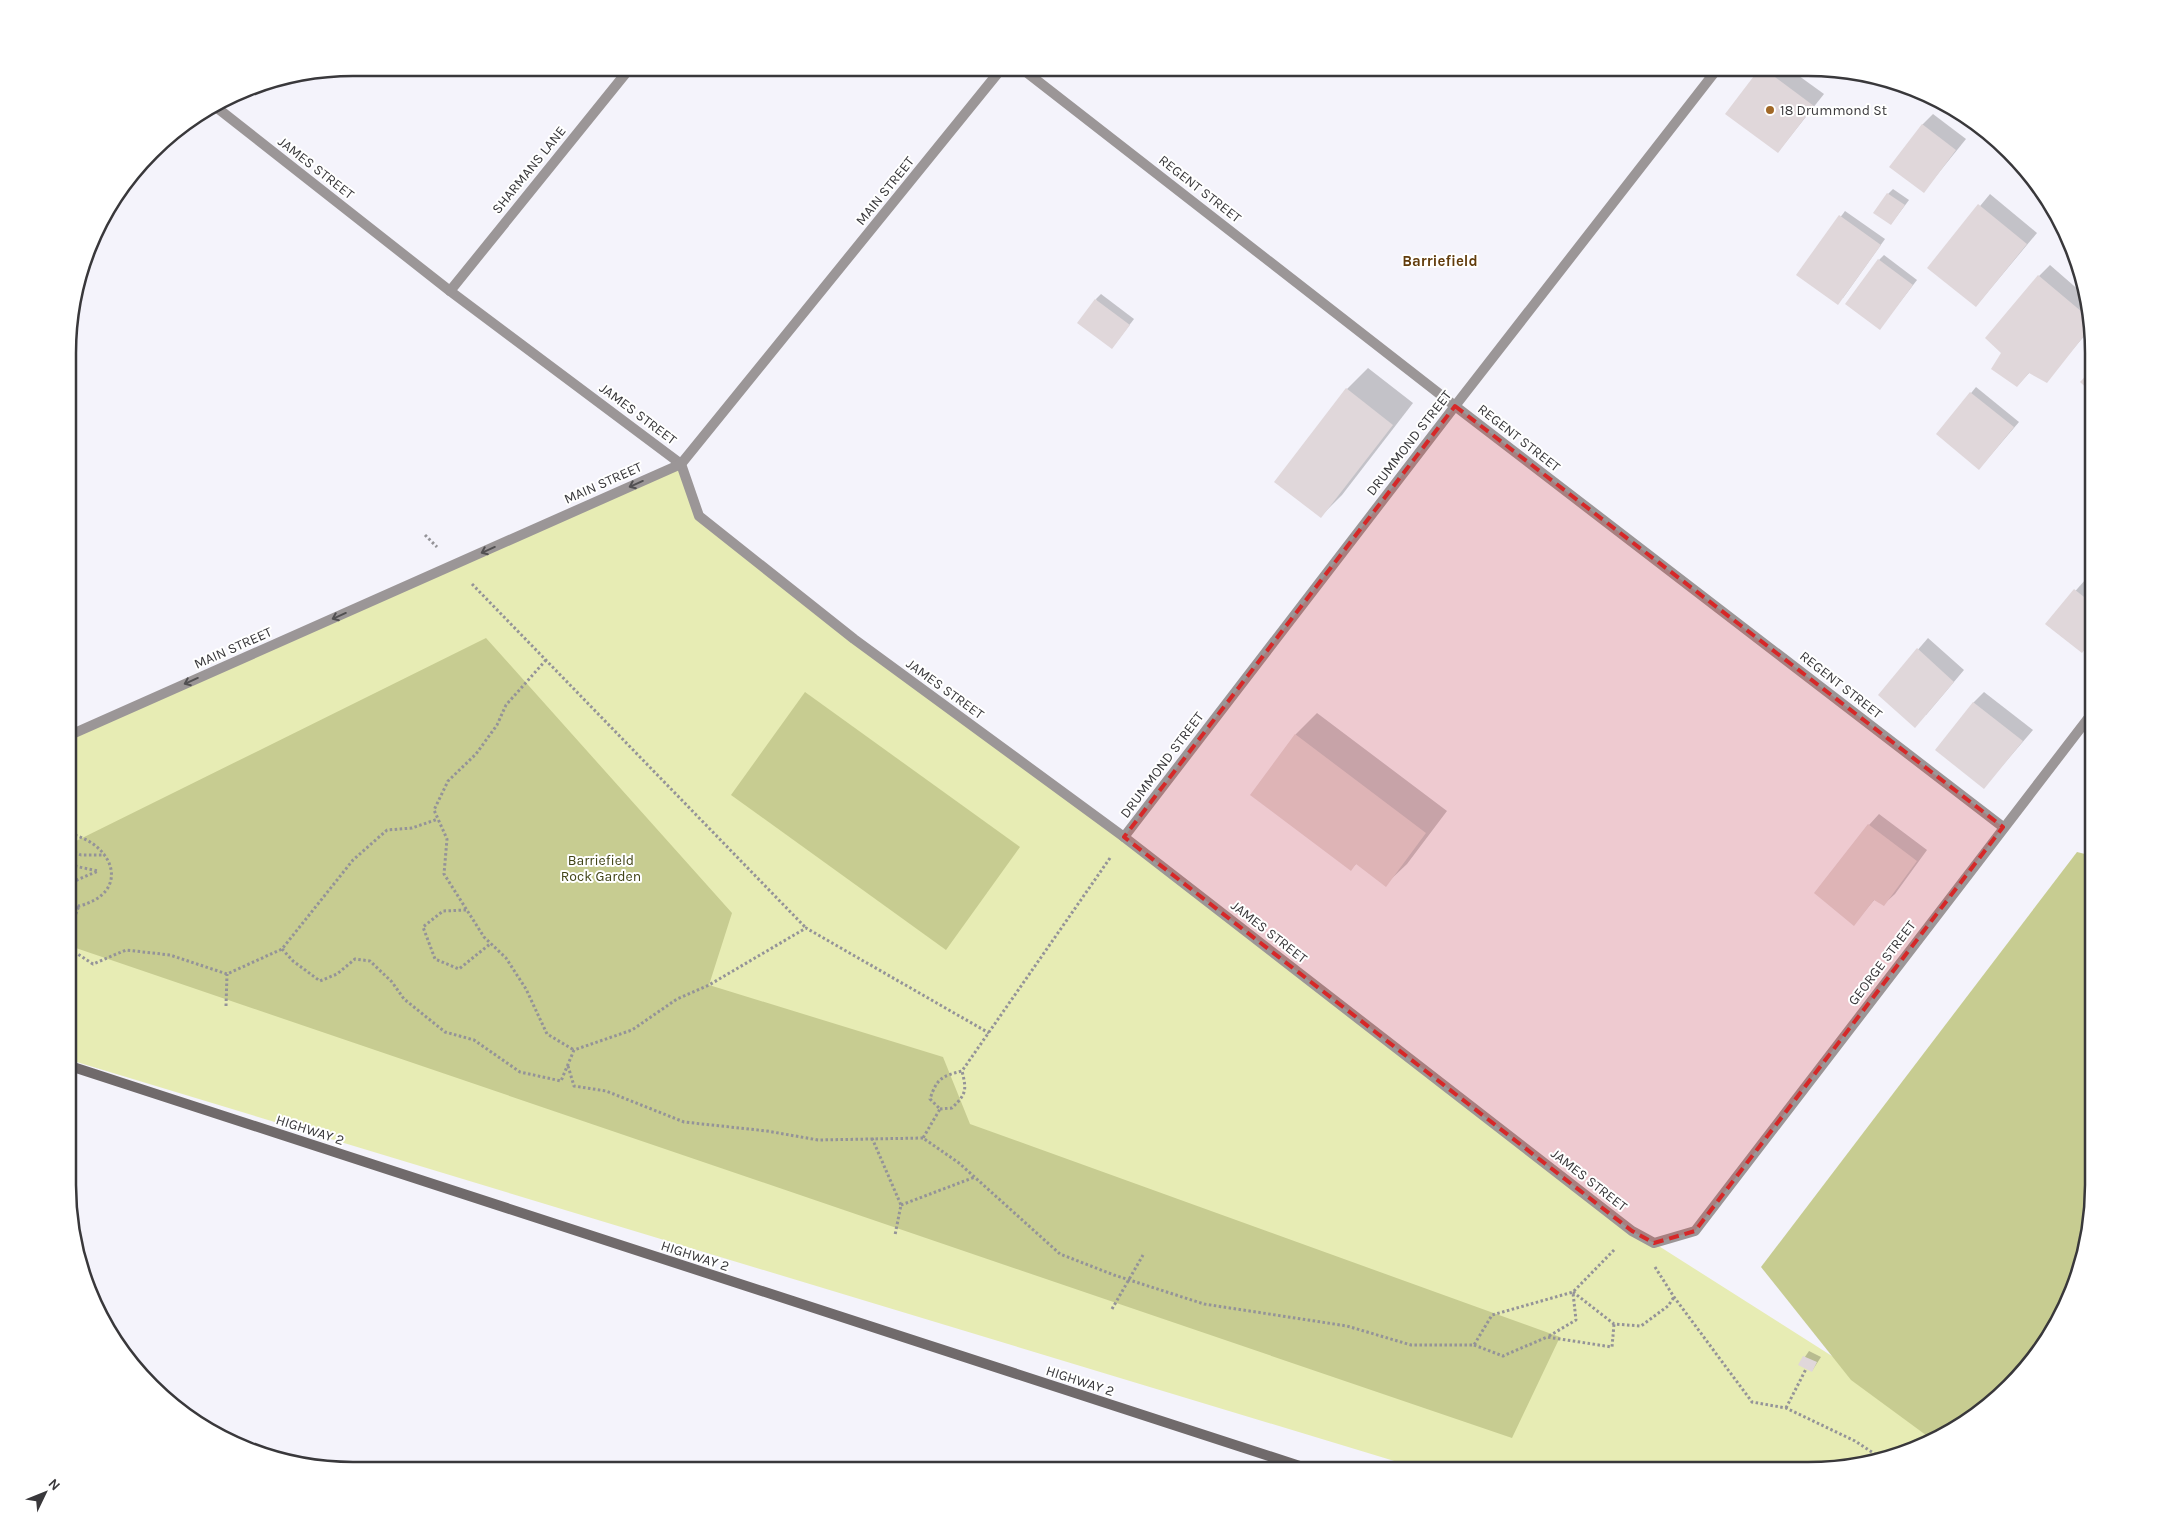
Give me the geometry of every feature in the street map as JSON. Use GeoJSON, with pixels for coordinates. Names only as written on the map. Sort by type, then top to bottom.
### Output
{"type":"FeatureCollection","features":[{"type":"Feature","properties":{"kind":"main road","name":"HIGHWAY 2"},"geometry":{"type":"LineString","coordinates":[[76,1068],[1287,1462]]}},
{"type":"Feature","properties":{"kind":"street","name":"SHARMANS LANE"},"geometry":{"type":"LineString","coordinates":[[450,291],[624,76]]}},
{"type":"Feature","properties":{"kind":"street","name":"MAIN STREET"},"geometry":{"type":"LineString","coordinates":[[76,732],[681,464],[996,76]]}},
{"type":"Feature","properties":{"kind":"street","name":"REGENT STREET"},"geometry":{"type":"LineString","coordinates":[[1032,76],[1455,406],[2003,827]]}},
{"type":"Feature","properties":{"kind":"street","name":"DRUMMOND STREET"},"geometry":{"type":"LineString","coordinates":[[1124,837],[1712,76]]}},
{"type":"Feature","properties":{"kind":"street","name":"JAMES STREET"},"geometry":{"type":"LineString","coordinates":[[220,110],[450,291],[681,464],[699,516],[854,640],[1124,837],[1632,1231],[1654,1243],[1695,1231]]}},
{"type":"Feature","properties":{"kind":"street","name":"GEORGE STREET"},"geometry":{"type":"LineString","coordinates":[[1695,1231],[2085,722]]}},
{"type":"Feature","properties":{"kind":"path"},"geometry":{"type":"LineString","coordinates":[[425,535],[806,928],[989,1032]]}},
{"type":"Feature","properties":{"kind":"path"},"geometry":{"type":"LineString","coordinates":[[546,660],[506,705],[497,725],[476,754],[448,781],[434,810],[447,839],[444,874],[490,944],[511,966],[526,989],[547,1034],[574,1050],[632,1030],[677,999],[709,985],[806,928]]}},
{"type":"Feature","properties":{"kind":"path"},"geometry":{"type":"LineString","coordinates":[[76,953],[93,964],[126,950],[170,954],[227,974],[282,949],[353,860],[387,830],[412,828],[438,819]]}},
{"type":"Feature","properties":{"kind":"path"},"geometry":{"type":"LineString","coordinates":[[76,836],[94,843],[106,855],[113,872],[109,886],[95,902],[79,906],[76,904]]}},
{"type":"Feature","properties":{"kind":"path"},"geometry":{"type":"LineString","coordinates":[[962,1071],[966,1084],[964,1096],[952,1108],[940,1108],[930,1099],[934,1086],[943,1076],[962,1071],[1124,837]]}},
{"type":"Feature","properties":{"kind":"path"},"geometry":{"type":"LineString","coordinates":[[76,852],[82,855],[106,855]]}},
{"type":"Feature","properties":{"kind":"path"},"geometry":{"type":"LineString","coordinates":[[76,867],[98,871],[76,881]]}},
{"type":"Feature","properties":{"kind":"path"},"geometry":{"type":"LineString","coordinates":[[76,913],[79,906]]}},
{"type":"Feature","properties":{"kind":"path"},"geometry":{"type":"LineString","coordinates":[[466,910],[443,911],[423,926],[435,959],[460,969],[490,944]]}},
{"type":"Feature","properties":{"kind":"path"},"geometry":{"type":"LineString","coordinates":[[282,949],[293,961],[320,981],[337,974],[355,959],[370,961],[392,982],[404,999],[445,1032],[474,1040],[520,1072],[561,1081],[574,1050]]}},
{"type":"Feature","properties":{"kind":"path"},"geometry":{"type":"LineString","coordinates":[[226,1006],[227,974]]}},
{"type":"Feature","properties":{"kind":"path"},"geometry":{"type":"LineString","coordinates":[[568,1066],[574,1086],[606,1091],[684,1122],[766,1131],[818,1140],[923,1138],[975,1177],[1060,1254],[1129,1280],[1204,1304],[1347,1326],[1411,1345],[1474,1345],[1503,1356],[1547,1337],[1576,1320],[1573,1292]]}},
{"type":"Feature","properties":{"kind":"path"},"geometry":{"type":"LineString","coordinates":[[923,1138],[940,1108]]}},
{"type":"Feature","properties":{"kind":"path"},"geometry":{"type":"LineString","coordinates":[[872,1138],[901,1205],[895,1234]]}},
{"type":"Feature","properties":{"kind":"path"},"geometry":{"type":"LineString","coordinates":[[901,1205],[975,1177]]}},
{"type":"Feature","properties":{"kind":"path"},"geometry":{"type":"LineString","coordinates":[[1474,1345],[1492,1315],[1573,1292],[1632,1231]]}},
{"type":"Feature","properties":{"kind":"path"},"geometry":{"type":"LineString","coordinates":[[1112,1309],[1143,1255]]}},
{"type":"Feature","properties":{"kind":"path"},"geometry":{"type":"LineString","coordinates":[[1573,1292],[1614,1324],[1641,1326],[1668,1306],[1674,1297],[1752,1402],[1786,1408],[1855,1441],[1874,1453]]}},
{"type":"Feature","properties":{"kind":"path"},"geometry":{"type":"LineString","coordinates":[[1547,1337],[1612,1347],[1614,1324]]}},
{"type":"Feature","properties":{"kind":"path"},"geometry":{"type":"LineString","coordinates":[[1786,1408],[1806,1369]]}},
{"type":"Feature","properties":{"kind":"highlighted area"},"geometry":{"type":"Polygon","coordinates":[[[1455,406],[2003,827],[1695,1231],[1654,1243],[1632,1231],[1124,837],[1455,406]]]}},
{"type":"Feature","properties":{"kind":"green space","name":"Barriefield Rock Garden"},"geometry":{"type":"Polygon","coordinates":[[[681,464],[699,516],[1654,1243],[1943,1427],[1897,1447],[1862,1456],[1826,1461],[1398,1462],[76,1062],[76,732],[681,464]]]}},
{"type":"Feature","properties":{"kind":"green space"},"geometry":{"type":"Polygon","coordinates":[[[486,638],[732,913],[709,985],[943,1057],[970,1124],[1560,1337],[1512,1438],[76,948],[76,841],[486,638]]]}},
{"type":"Feature","properties":{"kind":"green space"},"geometry":{"type":"Polygon","coordinates":[[[805,692],[1020,847],[946,950],[731,795],[805,692]]]}},
{"type":"Feature","properties":{"kind":"green space"},"geometry":{"type":"Polygon","coordinates":[[[2077,852],[2085,854],[2084,1203],[2079,1239],[2070,1274],[2064,1291],[2038,1339],[2004,1381],[1990,1393],[1962,1415],[1926,1435],[1851,1380],[1761,1267],[2077,852]]]}},
{"type":"Feature","properties":{"kind":"building","name":"18 Drummond St"},"geometry":{"type":"Polygon","coordinates":[[[1754,76],[1774,76],[1814,106],[1778,153],[1725,114],[1754,76]]]}},
{"type":"Feature","properties":{"kind":"building"},"geometry":{"type":"Polygon","coordinates":[[[1922,124],[1956,150],[1924,193],[1889,167],[1922,124]]]}},
{"type":"Feature","properties":{"kind":"building"},"geometry":{"type":"Polygon","coordinates":[[[1887,193],[1905,205],[1891,225],[1873,213],[1887,193]]]}},
{"type":"Feature","properties":{"kind":"building"},"geometry":{"type":"Polygon","coordinates":[[[1978,204],[2027,244],[1976,307],[1927,268],[1978,204]]]}},
{"type":"Feature","properties":{"kind":"building"},"geometry":{"type":"Polygon","coordinates":[[[1839,215],[1881,245],[1838,305],[1796,275],[1839,215]]]}},
{"type":"Feature","properties":{"kind":"building"},"geometry":{"type":"Polygon","coordinates":[[[1878,259],[1913,285],[1880,330],[1845,304],[1878,259]]]}},
{"type":"Feature","properties":{"kind":"building"},"geometry":{"type":"Polygon","coordinates":[[[2038,275],[2081,311],[2084,336],[2047,383],[2029,373],[2017,387],[1991,369],[2001,353],[1985,338],[2038,275]]]}},
{"type":"Feature","properties":{"kind":"building"},"geometry":{"type":"Polygon","coordinates":[[[1095,299],[1130,325],[1112,349],[1077,323],[1095,299]]]}},
{"type":"Feature","properties":{"kind":"building"},"geometry":{"type":"Polygon","coordinates":[[[2085,377],[2085,387],[2080,382],[2085,377]]]}},
{"type":"Feature","properties":{"kind":"building"},"geometry":{"type":"Polygon","coordinates":[[[1346,388],[1393,425],[1321,518],[1274,482],[1346,388]]]}},
{"type":"Feature","properties":{"kind":"building"},"geometry":{"type":"Polygon","coordinates":[[[1970,392],[2014,427],[1979,470],[1936,434],[1970,392]]]}},
{"type":"Feature","properties":{"kind":"building"},"geometry":{"type":"Polygon","coordinates":[[[2074,589],[2085,598],[2085,649],[2082,653],[2045,624],[2074,589]]]}},
{"type":"Feature","properties":{"kind":"building"},"geometry":{"type":"Polygon","coordinates":[[[1917,648],[1954,682],[1915,728],[1878,695],[1917,648]]]}},
{"type":"Feature","properties":{"kind":"building"},"geometry":{"type":"Polygon","coordinates":[[[1973,702],[2023,741],[1984,789],[1935,750],[1973,702]]]}},
{"type":"Feature","properties":{"kind":"building"},"geometry":{"type":"Polygon","coordinates":[[[1295,734],[1426,833],[1386,887],[1356,864],[1351,871],[1250,795],[1295,734]]]}},
{"type":"Feature","properties":{"kind":"building"},"geometry":{"type":"Polygon","coordinates":[[[1868,824],[1917,861],[1884,906],[1874,900],[1854,926],[1814,893],[1868,824]]]}},
{"type":"Feature","properties":{"kind":"building"},"geometry":{"type":"Polygon","coordinates":[[[1803,1356],[1817,1362],[1812,1372],[1798,1365],[1803,1356]]]}},
{"type":"Feature","properties":{"kind":"place","name":"18 Drummond St"},"geometry":{"type":"Point","coordinates":[1770,110]}},
{"type":"Feature","properties":{"kind":"district","name":"Barriefield"},"geometry":{"type":"Point","coordinates":[1440,261]}}]}
